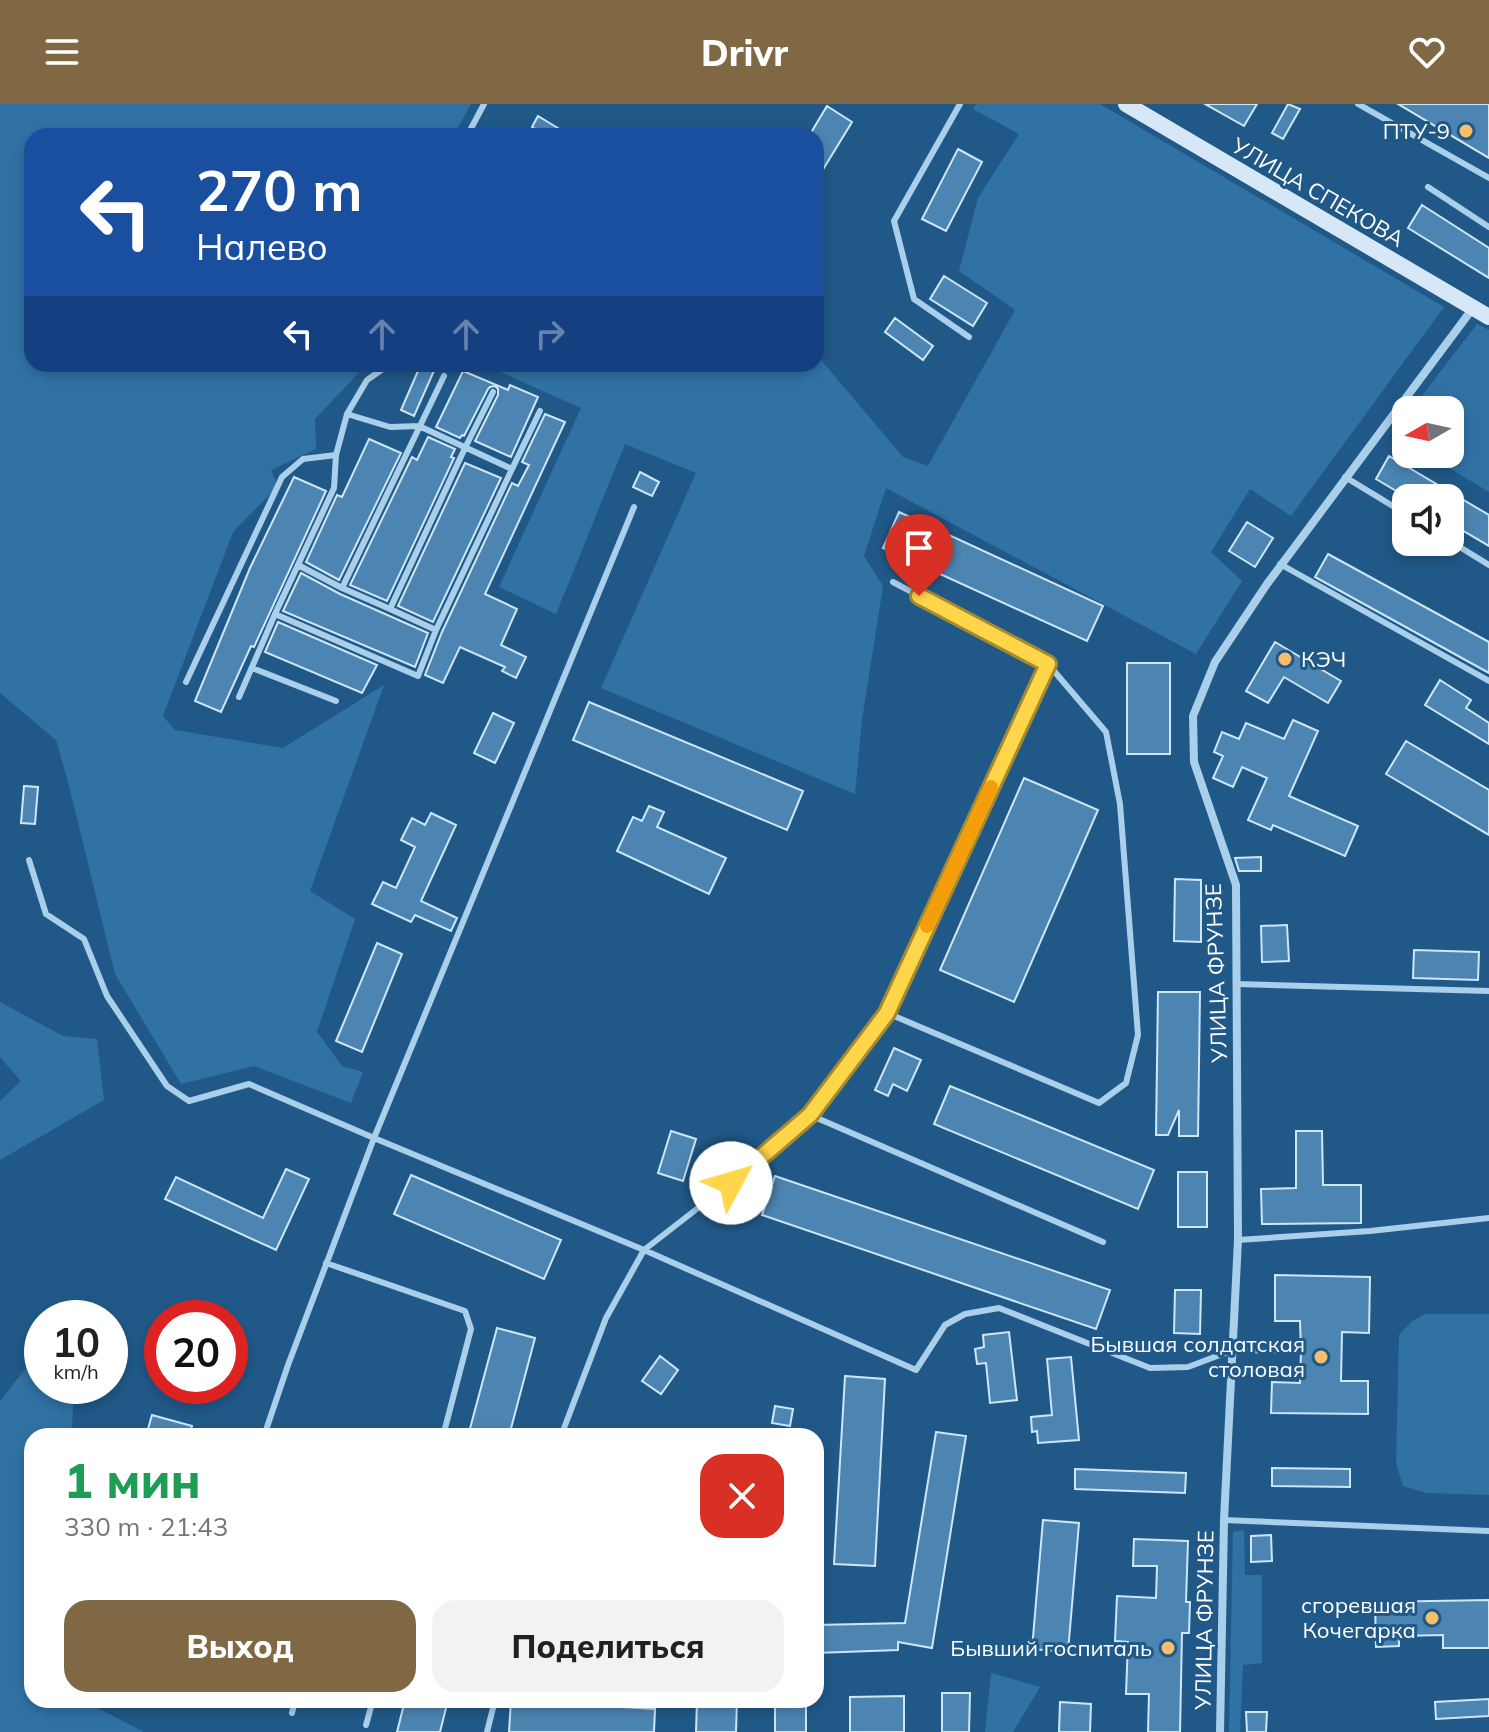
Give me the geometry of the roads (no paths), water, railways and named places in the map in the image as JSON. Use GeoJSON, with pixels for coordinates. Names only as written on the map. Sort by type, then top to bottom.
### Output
{"type":"FeatureCollection","features":[{"type":"Feature","properties":{"kind":"main road","name":"УЛИЦА СПЕКОВА"},"geometry":{"type":"LineString","coordinates":[[1126,104],[1489,317]]}},
{"type":"Feature","properties":{"kind":"street","name":"УЛИЦА ФРУНЗЕ"},"geometry":{"type":"LineString","coordinates":[[1220,1732],[1224,1520],[1238,1240],[1236,885],[1194,762],[1193,716],[1215,662],[1280,564],[1473,308]]}},
{"type":"Feature","properties":{"kind":"lane"},"geometry":{"type":"LineString","coordinates":[[471,128],[484,104]]}},
{"type":"Feature","properties":{"kind":"lane"},"geometry":{"type":"LineString","coordinates":[[960,104],[894,221],[914,299],[969,337]]}},
{"type":"Feature","properties":{"kind":"lane"},"geometry":{"type":"LineString","coordinates":[[1358,104],[1489,178]]}},
{"type":"Feature","properties":{"kind":"lane"},"geometry":{"type":"LineString","coordinates":[[1428,187],[1489,227]]}},
{"type":"Feature","properties":{"kind":"lane"},"geometry":{"type":"LineString","coordinates":[[239,697],[334,488],[336,455],[347,414],[367,380],[378,372]]}},
{"type":"Feature","properties":{"kind":"lane"},"geometry":{"type":"LineString","coordinates":[[342,588],[444,376]]}},
{"type":"Feature","properties":{"kind":"lane"},"geometry":{"type":"LineString","coordinates":[[390,609],[493,392]]}},
{"type":"Feature","properties":{"kind":"lane"},"geometry":{"type":"LineString","coordinates":[[275,614],[418,676],[436,630],[540,411]]}},
{"type":"Feature","properties":{"kind":"lane"},"geometry":{"type":"LineString","coordinates":[[347,414],[390,427],[419,426],[512,469]]}},
{"type":"Feature","properties":{"kind":"lane"},"geometry":{"type":"LineString","coordinates":[[186,682],[282,477],[303,459],[336,455]]}},
{"type":"Feature","properties":{"kind":"lane"},"geometry":{"type":"LineString","coordinates":[[1345,477],[1392,506]]}},
{"type":"Feature","properties":{"kind":"lane"},"geometry":{"type":"LineString","coordinates":[[267,1428],[374,1138],[634,507]]}},
{"type":"Feature","properties":{"kind":"lane"},"geometry":{"type":"LineString","coordinates":[[1464,550],[1489,565]]}},
{"type":"Feature","properties":{"kind":"lane"},"geometry":{"type":"LineString","coordinates":[[1280,564],[1489,681]]}},
{"type":"Feature","properties":{"kind":"lane"},"geometry":{"type":"LineString","coordinates":[[298,565],[436,630]]}},
{"type":"Feature","properties":{"kind":"lane"},"geometry":{"type":"LineString","coordinates":[[887,1013],[1099,1103],[1126,1083],[1138,1035],[1120,804],[1106,732],[1048,664],[893,582]]}},
{"type":"Feature","properties":{"kind":"lane"},"geometry":{"type":"LineString","coordinates":[[564,1428],[606,1318],[644,1250],[752,1166],[810,1115],[887,1013],[1048,664]]}},
{"type":"Feature","properties":{"kind":"lane"},"geometry":{"type":"LineString","coordinates":[[252,668],[336,701]]}},
{"type":"Feature","properties":{"kind":"lane"},"geometry":{"type":"LineString","coordinates":[[29,860],[46,914],[84,939],[107,996],[167,1086],[189,1101],[249,1084],[644,1250],[916,1370],[945,1325],[965,1314],[999,1308],[1150,1368],[1188,1367],[1233,1350],[1295,1351]]}},
{"type":"Feature","properties":{"kind":"lane"},"geometry":{"type":"LineString","coordinates":[[1236,984],[1489,991]]}},
{"type":"Feature","properties":{"kind":"lane"},"geometry":{"type":"LineString","coordinates":[[810,1115],[1103,1242]]}},
{"type":"Feature","properties":{"kind":"lane"},"geometry":{"type":"LineString","coordinates":[[1238,1240],[1370,1231],[1489,1218]]}},
{"type":"Feature","properties":{"kind":"lane"},"geometry":{"type":"LineString","coordinates":[[326,1263],[465,1311],[471,1329],[445,1428]]}},
{"type":"Feature","properties":{"kind":"lane"},"geometry":{"type":"LineString","coordinates":[[1224,1520],[1489,1531]]}},
{"type":"Feature","properties":{"kind":"lane"},"geometry":{"type":"LineString","coordinates":[[292,1713],[293,1708]]}},
{"type":"Feature","properties":{"kind":"lane"},"geometry":{"type":"LineString","coordinates":[[366,1725],[371,1708]]}},
{"type":"Feature","properties":{"kind":"lane"},"geometry":{"type":"LineString","coordinates":[[487,1732],[493,1708]]}},
{"type":"Feature","properties":{"kind":"place","name":"ПТУ-9"},"geometry":{"type":"Point","coordinates":[1466,131]}},
{"type":"Feature","properties":{"kind":"place","name":"КЭЧ"},"geometry":{"type":"Point","coordinates":[1285,659]}},
{"type":"Feature","properties":{"kind":"place","name":"Бывшая солдатская столовая"},"geometry":{"type":"Point","coordinates":[1321,1357]}},
{"type":"Feature","properties":{"kind":"place","name":"сгоревшая Кочегарка"},"geometry":{"type":"Point","coordinates":[1432,1618]}},
{"type":"Feature","properties":{"kind":"place","name":"Бывший госпиталь"},"geometry":{"type":"Point","coordinates":[1168,1648]}}]}
